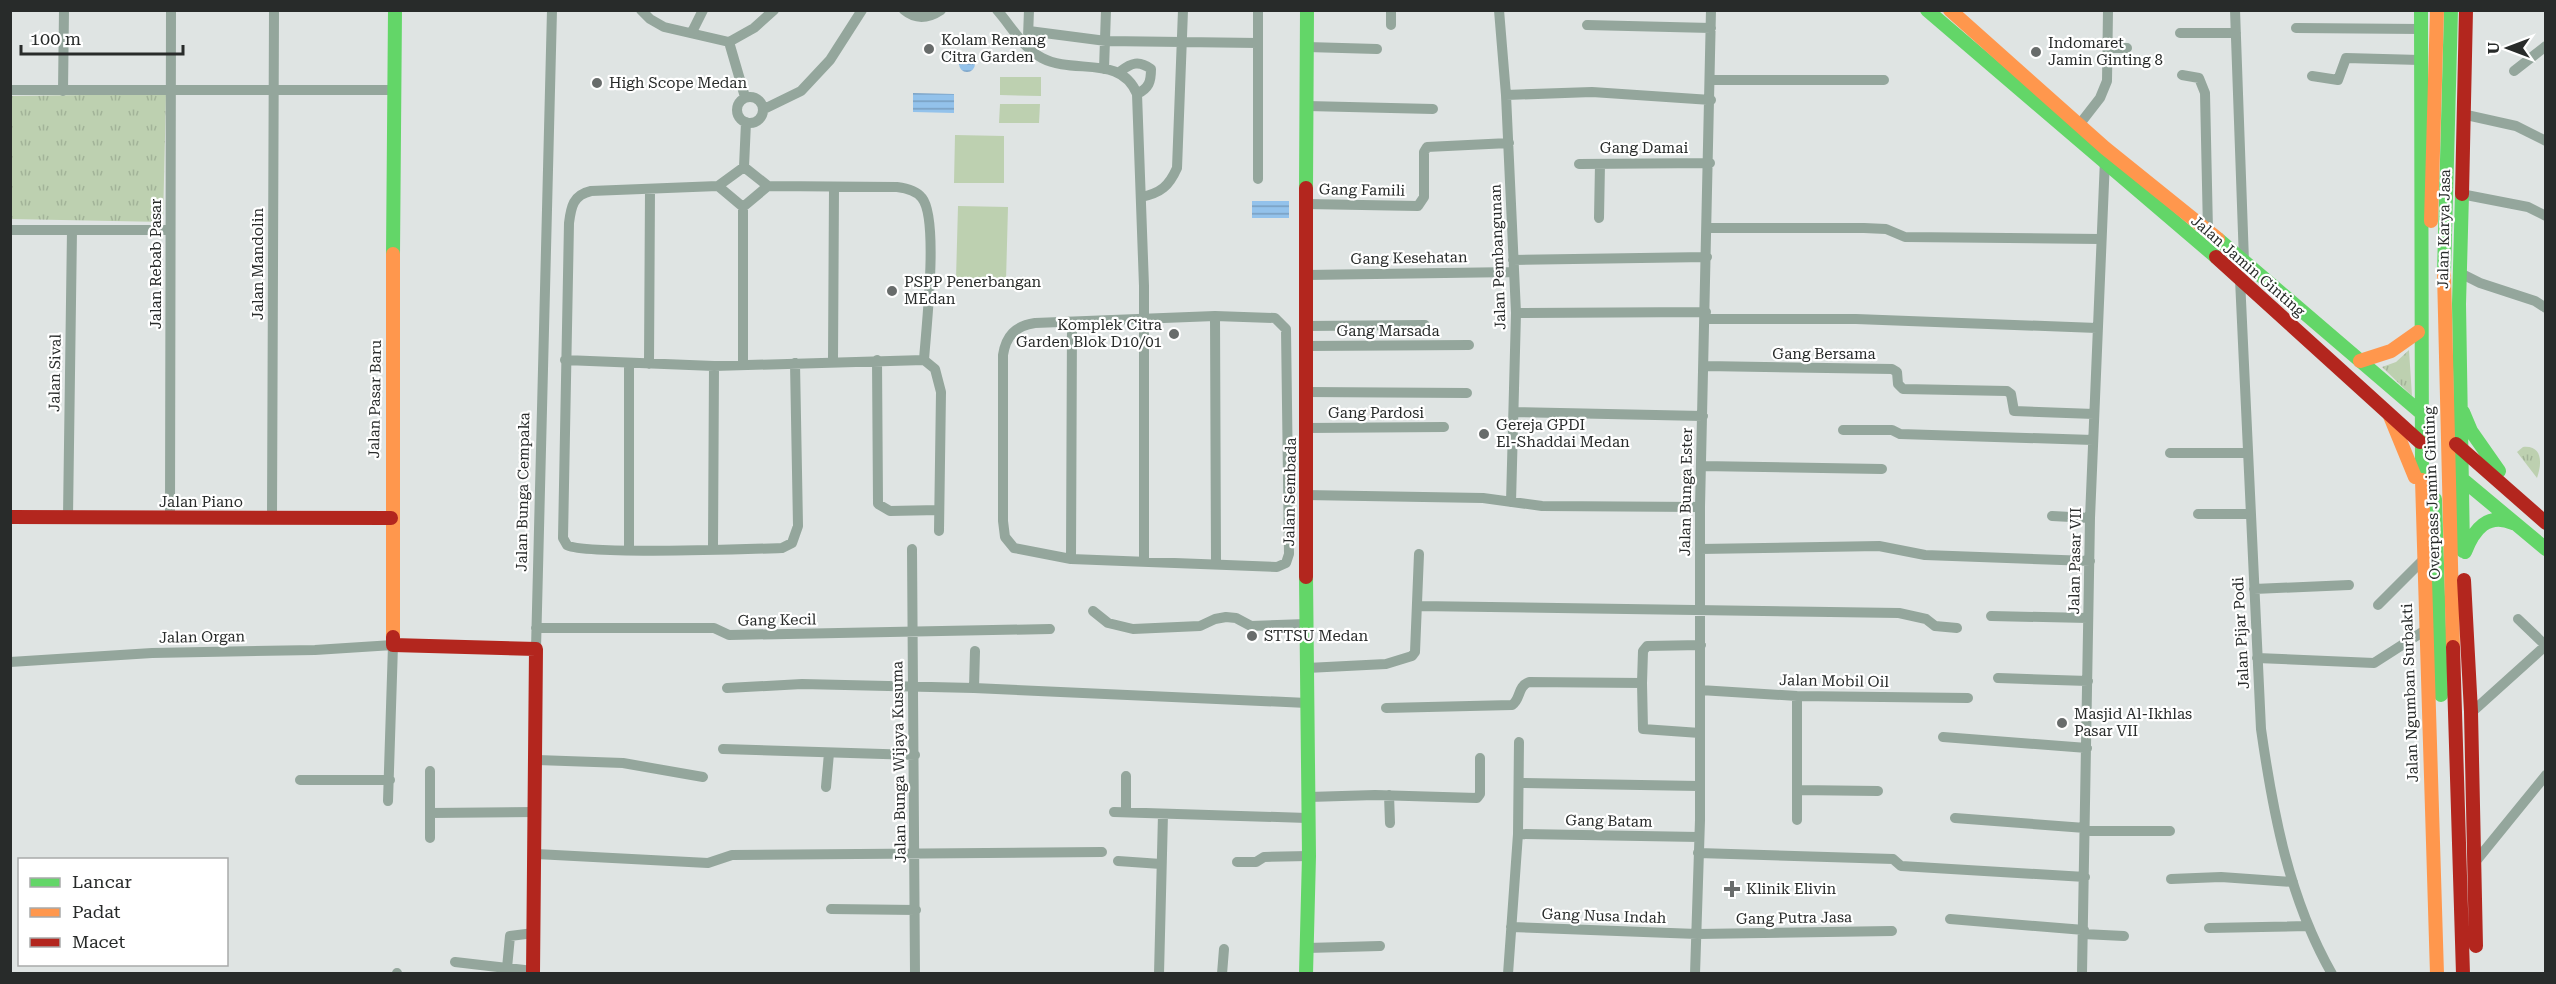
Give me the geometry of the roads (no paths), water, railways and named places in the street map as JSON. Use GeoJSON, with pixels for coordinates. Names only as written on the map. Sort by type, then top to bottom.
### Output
{"type":"FeatureCollection","features":[{"type":"Feature","properties":{"kind":"main road","name":"Jalan Pasar Baru"},"geometry":{"type":"LineString","coordinates":[[393,645],[391,518],[394,10]]}},
{"type":"Feature","properties":{"kind":"main road","name":"Jalan Sembada"},"geometry":{"type":"LineString","coordinates":[[1306,974],[1309,856],[1305,495],[1307,10]]}},
{"type":"Feature","properties":{"kind":"main road","name":"Jalan Jamin Ginting"},"geometry":{"type":"LineString","coordinates":[[1927,10],[2240,279],[2462,480],[2546,549]]}},
{"type":"Feature","properties":{"kind":"main road","name":"Jalan Jamin Ginting"},"geometry":{"type":"LineString","coordinates":[[1950,10],[2105,148],[2244,261],[2546,523]]}},
{"type":"Feature","properties":{"kind":"main road","name":"Jalan Karya Jasa"},"geometry":{"type":"LineString","coordinates":[[2420,412],[2418,304],[2421,10]]}},
{"type":"Feature","properties":{"kind":"main road","name":"Overpass Jamin Ginting"},"geometry":{"type":"LineString","coordinates":[[2437,10],[2431,188],[2431,332],[2451,974]]}},
{"type":"Feature","properties":{"kind":"main road","name":"Overpass Jamin Ginting"},"geometry":{"type":"LineString","coordinates":[[2451,10],[2444,331],[2463,974]]}},
{"type":"Feature","properties":{"kind":"main road","name":"Jalan Karya Jasa"},"geometry":{"type":"LineString","coordinates":[[2461,448],[2459,304],[2466,10]]}},
{"type":"Feature","properties":{"kind":"main road"},"geometry":{"type":"LineString","coordinates":[[2418,304],[2439,310],[2459,304]]}},
{"type":"Feature","properties":{"kind":"main road"},"geometry":{"type":"LineString","coordinates":[[2360,361],[2391,351],[2418,332]]}},
{"type":"Feature","properties":{"kind":"main road"},"geometry":{"type":"LineString","coordinates":[[2460,404],[2471,432],[2517,498]]}},
{"type":"Feature","properties":{"kind":"main road","name":"Jalan Ngumban Surbakti"},"geometry":{"type":"LineString","coordinates":[[2420,412],[2422,561],[2436,974]]}},
{"type":"Feature","properties":{"kind":"main road"},"geometry":{"type":"LineString","coordinates":[[2390,416],[2405,448],[2421,500]]}},
{"type":"Feature","properties":{"kind":"main road"},"geometry":{"type":"LineString","coordinates":[[2461,448],[2463,556],[2471,712],[2476,974]]}},
{"type":"Feature","properties":{"kind":"main road","name":"Jalan Piano"},"geometry":{"type":"LineString","coordinates":[[10,517],[391,518]]}},
{"type":"Feature","properties":{"kind":"main road"},"geometry":{"type":"LineString","coordinates":[[2463,556],[2475,529],[2487,521],[2499,518],[2508,520],[2522,530]]}},
{"type":"Feature","properties":{"kind":"main road"},"geometry":{"type":"LineString","coordinates":[[2422,535],[2443,531],[2463,534]]}},
{"type":"Feature","properties":{"kind":"main road"},"geometry":{"type":"LineString","coordinates":[[393,645],[536,649]]}},
{"type":"Feature","properties":{"kind":"main road","name":"Jalan Bunga Cempaka"},"geometry":{"type":"LineString","coordinates":[[533,972],[537,760],[536,649]]}},
{"type":"Feature","properties":{"kind":"street"},"geometry":{"type":"LineString","coordinates":[[63,91],[64,10]]}},
{"type":"Feature","properties":{"kind":"street","name":"Jalan Rebab Pasar"},"geometry":{"type":"LineString","coordinates":[[170,518],[171,10]]}},
{"type":"Feature","properties":{"kind":"street","name":"Jalan Mandolin"},"geometry":{"type":"LineString","coordinates":[[272,518],[274,10]]}},
{"type":"Feature","properties":{"kind":"street","name":"Jalan Bunga Cempaka"},"geometry":{"type":"LineString","coordinates":[[536,649],[552,10]]}},
{"type":"Feature","properties":{"kind":"street"},"geometry":{"type":"LineString","coordinates":[[641,10],[650,19],[664,27],[729,42],[754,28],[767,12]]}},
{"type":"Feature","properties":{"kind":"street"},"geometry":{"type":"LineString","coordinates":[[693,32],[703,10]]}},
{"type":"Feature","properties":{"kind":"street"},"geometry":{"type":"LineString","coordinates":[[746,122],[760,119],[764,109],[801,91],[830,60],[862,10]]}},
{"type":"Feature","properties":{"kind":"street"},"geometry":{"type":"LineString","coordinates":[[904,10],[918,17],[930,17],[941,10]]}},
{"type":"Feature","properties":{"kind":"street"},"geometry":{"type":"LineString","coordinates":[[997,10],[1026,47],[1044,59],[1120,71],[1136,62],[1144,63],[1151,69],[1151,81],[1145,90],[1137,94]]}},
{"type":"Feature","properties":{"kind":"street"},"geometry":{"type":"LineString","coordinates":[[1026,47],[1029,10]]}},
{"type":"Feature","properties":{"kind":"street"},"geometry":{"type":"LineString","coordinates":[[1104,69],[1106,10]]}},
{"type":"Feature","properties":{"kind":"street"},"geometry":{"type":"LineString","coordinates":[[1141,197],[1155,195],[1170,184],[1177,168],[1183,10]]}},
{"type":"Feature","properties":{"kind":"street"},"geometry":{"type":"LineString","coordinates":[[1258,10],[1258,179]]}},
{"type":"Feature","properties":{"kind":"street"},"geometry":{"type":"LineString","coordinates":[[1391,10],[1391,25]]}},
{"type":"Feature","properties":{"kind":"street","name":"Jalan Pembangunan"},"geometry":{"type":"LineString","coordinates":[[1499,10],[1509,143],[1516,313],[1511,502]]}},
{"type":"Feature","properties":{"kind":"street","name":"Jalan Bunga Ester"},"geometry":{"type":"LineString","coordinates":[[1695,974],[1699,837],[1700,507],[1710,163],[1711,10]]}},
{"type":"Feature","properties":{"kind":"street"},"geometry":{"type":"LineString","coordinates":[[2079,124],[2106,85],[2108,10]]}},
{"type":"Feature","properties":{"kind":"street"},"geometry":{"type":"LineString","coordinates":[[2235,10],[2244,261]]}},
{"type":"Feature","properties":{"kind":"street"},"geometry":{"type":"LineString","coordinates":[[1587,25],[1711,28]]}},
{"type":"Feature","properties":{"kind":"street"},"geometry":{"type":"LineString","coordinates":[[2296,28],[2420,29]]}},
{"type":"Feature","properties":{"kind":"street"},"geometry":{"type":"LineString","coordinates":[[1029,31],[1106,41],[1258,43]]}},
{"type":"Feature","properties":{"kind":"street"},"geometry":{"type":"LineString","coordinates":[[2180,33],[2236,33]]}},
{"type":"Feature","properties":{"kind":"street"},"geometry":{"type":"LineString","coordinates":[[729,42],[745,98],[737,110],[746,122],[744,167]]}},
{"type":"Feature","properties":{"kind":"street"},"geometry":{"type":"LineString","coordinates":[[2514,71],[2546,46]]}},
{"type":"Feature","properties":{"kind":"street"},"geometry":{"type":"LineString","coordinates":[[1307,47],[1377,49]]}},
{"type":"Feature","properties":{"kind":"street"},"geometry":{"type":"LineString","coordinates":[[2108,48],[2127,48]]}},
{"type":"Feature","properties":{"kind":"street"},"geometry":{"type":"LineString","coordinates":[[2312,76],[2338,80],[2344,60],[2348,58],[2420,60]]}},
{"type":"Feature","properties":{"kind":"street"},"geometry":{"type":"LineString","coordinates":[[1120,71],[1133,84],[1137,94],[1143,317],[1144,561]]}},
{"type":"Feature","properties":{"kind":"street"},"geometry":{"type":"LineString","coordinates":[[2182,75],[2199,78],[2205,93],[2208,231]]}},
{"type":"Feature","properties":{"kind":"street"},"geometry":{"type":"LineString","coordinates":[[1710,80],[1884,80]]}},
{"type":"Feature","properties":{"kind":"street"},"geometry":{"type":"LineString","coordinates":[[10,90],[395,90]]}},
{"type":"Feature","properties":{"kind":"street"},"geometry":{"type":"LineString","coordinates":[[1506,95],[1605,93],[1711,100]]}},
{"type":"Feature","properties":{"kind":"street"},"geometry":{"type":"LineString","coordinates":[[745,98],[759,100],[764,109]]}},
{"type":"Feature","properties":{"kind":"street"},"geometry":{"type":"LineString","coordinates":[[1307,106],[1433,109]]}},
{"type":"Feature","properties":{"kind":"street"},"geometry":{"type":"LineString","coordinates":[[2462,114],[2516,126],[2546,141]]}},
{"type":"Feature","properties":{"kind":"street","name":"Gang Famili"},"geometry":{"type":"LineString","coordinates":[[1306,204],[1418,206],[1424,197],[1426,148],[1509,143]]}},
{"type":"Feature","properties":{"kind":"street","name":"Jalan Pasar VII"},"geometry":{"type":"LineString","coordinates":[[2082,974],[2090,518],[2105,148]]}},
{"type":"Feature","properties":{"kind":"street","name":"Gang Damai"},"geometry":{"type":"LineString","coordinates":[[1579,164],[1710,163]]}},
{"type":"Feature","properties":{"kind":"street"},"geometry":{"type":"LineString","coordinates":[[1599,218],[1600,164]]}},
{"type":"Feature","properties":{"kind":"street"},"geometry":{"type":"LineString","coordinates":[[744,167],[768,186],[897,187],[915,192],[923,199],[930,236],[924,360]]}},
{"type":"Feature","properties":{"kind":"street"},"geometry":{"type":"LineString","coordinates":[[744,167],[718,186],[591,191],[577,196],[572,203],[569,223],[566,360],[564,541],[568,547],[628,550],[782,548],[795,538],[798,526],[795,363]]}},
{"type":"Feature","properties":{"kind":"street"},"geometry":{"type":"LineString","coordinates":[[718,186],[742,207],[743,365]]}},
{"type":"Feature","properties":{"kind":"street"},"geometry":{"type":"LineString","coordinates":[[742,207],[768,186]]}},
{"type":"Feature","properties":{"kind":"street"},"geometry":{"type":"LineString","coordinates":[[833,361],[834,188]]}},
{"type":"Feature","properties":{"kind":"street"},"geometry":{"type":"LineString","coordinates":[[649,364],[650,190]]}},
{"type":"Feature","properties":{"kind":"street"},"geometry":{"type":"LineString","coordinates":[[2462,194],[2509,202],[2546,216]]}},
{"type":"Feature","properties":{"kind":"street"},"geometry":{"type":"LineString","coordinates":[[1708,228],[1864,228],[1886,229],[1905,237],[2100,239]]}},
{"type":"Feature","properties":{"kind":"street"},"geometry":{"type":"LineString","coordinates":[[10,230],[170,230]]}},
{"type":"Feature","properties":{"kind":"street","name":"Jalan Sival"},"geometry":{"type":"LineString","coordinates":[[68,517],[72,230]]}},
{"type":"Feature","properties":{"kind":"street"},"geometry":{"type":"LineString","coordinates":[[1513,260],[1707,257]]}},
{"type":"Feature","properties":{"kind":"street","name":"Gang Kesehatan"},"geometry":{"type":"LineString","coordinates":[[1306,275],[1514,272]]}},
{"type":"Feature","properties":{"kind":"street"},"geometry":{"type":"LineString","coordinates":[[2460,273],[2480,283],[2535,301],[2546,308]]}},
{"type":"Feature","properties":{"kind":"street","name":"Jalan Pijar Podi"},"geometry":{"type":"LineString","coordinates":[[2240,279],[2261,729],[2270,787],[2293,882],[2308,926],[2332,974]]}},
{"type":"Feature","properties":{"kind":"street"},"geometry":{"type":"LineString","coordinates":[[1516,313],[1856,319],[2097,328]]}},
{"type":"Feature","properties":{"kind":"street"},"geometry":{"type":"LineString","coordinates":[[1215,316],[1216,563]]}},
{"type":"Feature","properties":{"kind":"street"},"geometry":{"type":"LineString","coordinates":[[1215,316],[1275,318],[1284,324],[1288,340],[1288,560],[1284,565],[1277,567],[1071,559],[1020,551],[1014,548],[1005,537],[1003,355],[1005,344],[1017,328],[1035,323],[1215,316]]}},
{"type":"Feature","properties":{"kind":"street"},"geometry":{"type":"LineString","coordinates":[[1071,559],[1072,322]]}},
{"type":"Feature","properties":{"kind":"street"},"geometry":{"type":"LineString","coordinates":[[1306,327],[1425,325]]}},
{"type":"Feature","properties":{"kind":"street","name":"Gang Marsada"},"geometry":{"type":"LineString","coordinates":[[1306,346],[1469,345]]}},
{"type":"Feature","properties":{"kind":"street"},"geometry":{"type":"LineString","coordinates":[[566,360],[714,366],[924,360],[934,369],[941,392],[939,531]]}},
{"type":"Feature","properties":{"kind":"street"},"geometry":{"type":"LineString","coordinates":[[877,360],[878,504],[890,511],[939,510]]}},
{"type":"Feature","properties":{"kind":"street"},"geometry":{"type":"LineString","coordinates":[[628,550],[629,363]]}},
{"type":"Feature","properties":{"kind":"street"},"geometry":{"type":"LineString","coordinates":[[713,548],[714,366]]}},
{"type":"Feature","properties":{"kind":"street","name":"Gang Bersama"},"geometry":{"type":"LineString","coordinates":[[1705,366],[1892,369],[1897,372],[1898,384],[1903,389],[2007,392],[2011,394],[2014,411],[2094,414]]}},
{"type":"Feature","properties":{"kind":"street"},"geometry":{"type":"LineString","coordinates":[[1307,392],[1467,393]]}},
{"type":"Feature","properties":{"kind":"street"},"geometry":{"type":"LineString","coordinates":[[1514,412],[1703,416]]}},
{"type":"Feature","properties":{"kind":"street","name":"Gang Pardosi"},"geometry":{"type":"LineString","coordinates":[[1307,428],[1444,427]]}},
{"type":"Feature","properties":{"kind":"street"},"geometry":{"type":"LineString","coordinates":[[1843,429],[1892,430],[1900,434],[2093,440]]}},
{"type":"Feature","properties":{"kind":"street"},"geometry":{"type":"LineString","coordinates":[[2170,453],[2247,453]]}},
{"type":"Feature","properties":{"kind":"street"},"geometry":{"type":"LineString","coordinates":[[1701,466],[1882,469]]}},
{"type":"Feature","properties":{"kind":"street"},"geometry":{"type":"LineString","coordinates":[[1305,495],[1483,498],[1542,506],[1700,507]]}},
{"type":"Feature","properties":{"kind":"street"},"geometry":{"type":"LineString","coordinates":[[2198,514],[2250,514]]}},
{"type":"Feature","properties":{"kind":"street"},"geometry":{"type":"LineString","coordinates":[[2052,516],[2090,518]]}},
{"type":"Feature","properties":{"kind":"street"},"geometry":{"type":"LineString","coordinates":[[1700,549],[1879,546],[1918,555],[2090,561]]}},
{"type":"Feature","properties":{"kind":"street","name":"Jalan Bunga Wijaya Kusuma"},"geometry":{"type":"LineString","coordinates":[[912,549],[915,974]]}},
{"type":"Feature","properties":{"kind":"street"},"geometry":{"type":"LineString","coordinates":[[1307,668],[1386,664],[1410,658],[1415,652],[1419,554]]}},
{"type":"Feature","properties":{"kind":"street"},"geometry":{"type":"LineString","coordinates":[[2378,605],[2422,561]]}},
{"type":"Feature","properties":{"kind":"street"},"geometry":{"type":"LineString","coordinates":[[2254,589],[2349,585]]}},
{"type":"Feature","properties":{"kind":"street"},"geometry":{"type":"LineString","coordinates":[[1418,606],[1899,613],[1926,619],[1935,626],[1957,628]]}},
{"type":"Feature","properties":{"kind":"street"},"geometry":{"type":"LineString","coordinates":[[1093,611],[1108,623],[1124,625],[1132,629],[1200,626],[1226,617],[1236,618],[1251,626],[1306,624]]}},
{"type":"Feature","properties":{"kind":"street"},"geometry":{"type":"LineString","coordinates":[[1991,616],[2088,618]]}},
{"type":"Feature","properties":{"kind":"street"},"geometry":{"type":"LineString","coordinates":[[2471,712],[2543,648],[2543,643],[2518,620]]}},
{"type":"Feature","properties":{"kind":"street","name":"Gang Kecil"},"geometry":{"type":"LineString","coordinates":[[536,628],[714,627],[729,635],[1050,629]]}},
{"type":"Feature","properties":{"kind":"street"},"geometry":{"type":"LineString","coordinates":[[2258,658],[2374,663],[2424,631]]}},
{"type":"Feature","properties":{"kind":"street"},"geometry":{"type":"LineString","coordinates":[[388,801],[393,645]]}},
{"type":"Feature","properties":{"kind":"street","name":"Jalan Organ"},"geometry":{"type":"LineString","coordinates":[[10,662],[152,653],[315,651],[393,645]]}},
{"type":"Feature","properties":{"kind":"street"},"geometry":{"type":"LineString","coordinates":[[1700,733],[1643,729],[1642,683],[1643,651],[1647,646],[1701,645]]}},
{"type":"Feature","properties":{"kind":"street"},"geometry":{"type":"LineString","coordinates":[[974,688],[975,651]]}},
{"type":"Feature","properties":{"kind":"street"},"geometry":{"type":"LineString","coordinates":[[1998,678],[2088,681]]}},
{"type":"Feature","properties":{"kind":"street"},"geometry":{"type":"LineString","coordinates":[[1386,708],[1512,705],[1517,702],[1519,690],[1529,682],[1642,683]]}},
{"type":"Feature","properties":{"kind":"street"},"geometry":{"type":"LineString","coordinates":[[727,688],[802,684],[913,689],[974,688],[1307,704]]}},
{"type":"Feature","properties":{"kind":"street","name":"Jalan Mobil Oil"},"geometry":{"type":"LineString","coordinates":[[1700,690],[1797,696],[1968,698]]}},
{"type":"Feature","properties":{"kind":"street"},"geometry":{"type":"LineString","coordinates":[[1797,696],[1797,820]]}},
{"type":"Feature","properties":{"kind":"street"},"geometry":{"type":"LineString","coordinates":[[1942,737],[2087,748]]}},
{"type":"Feature","properties":{"kind":"street"},"geometry":{"type":"LineString","coordinates":[[1508,974],[1518,834],[1519,742]]}},
{"type":"Feature","properties":{"kind":"street"},"geometry":{"type":"LineString","coordinates":[[723,749],[915,755]]}},
{"type":"Feature","properties":{"kind":"street"},"geometry":{"type":"LineString","coordinates":[[826,788],[829,753]]}},
{"type":"Feature","properties":{"kind":"street"},"geometry":{"type":"LineString","coordinates":[[1309,797],[1389,795],[1478,797],[1480,758]]}},
{"type":"Feature","properties":{"kind":"street"},"geometry":{"type":"LineString","coordinates":[[537,760],[623,763],[703,777]]}},
{"type":"Feature","properties":{"kind":"street"},"geometry":{"type":"LineString","coordinates":[[429,771],[429,838]]}},
{"type":"Feature","properties":{"kind":"street"},"geometry":{"type":"LineString","coordinates":[[2474,864],[2546,775]]}},
{"type":"Feature","properties":{"kind":"street"},"geometry":{"type":"LineString","coordinates":[[1126,776],[1126,812]]}},
{"type":"Feature","properties":{"kind":"street"},"geometry":{"type":"LineString","coordinates":[[300,780],[390,780]]}},
{"type":"Feature","properties":{"kind":"street"},"geometry":{"type":"LineString","coordinates":[[1519,783],[1699,786]]}},
{"type":"Feature","properties":{"kind":"street"},"geometry":{"type":"LineString","coordinates":[[1797,790],[1878,791]]}},
{"type":"Feature","properties":{"kind":"street"},"geometry":{"type":"LineString","coordinates":[[1389,795],[1390,823]]}},
{"type":"Feature","properties":{"kind":"street"},"geometry":{"type":"LineString","coordinates":[[429,813],[536,812]]}},
{"type":"Feature","properties":{"kind":"street"},"geometry":{"type":"LineString","coordinates":[[1114,812],[1307,818]]}},
{"type":"Feature","properties":{"kind":"street"},"geometry":{"type":"LineString","coordinates":[[1159,974],[1163,814]]}},
{"type":"Feature","properties":{"kind":"street"},"geometry":{"type":"LineString","coordinates":[[1955,818],[2085,829],[2170,831]]}},
{"type":"Feature","properties":{"kind":"street","name":"Gang Batam"},"geometry":{"type":"LineString","coordinates":[[1518,834],[1699,837]]}},
{"type":"Feature","properties":{"kind":"street"},"geometry":{"type":"LineString","coordinates":[[536,854],[708,863],[732,855],[1102,852]]}},
{"type":"Feature","properties":{"kind":"street"},"geometry":{"type":"LineString","coordinates":[[1698,853],[1893,860],[1901,866],[2085,877]]}},
{"type":"Feature","properties":{"kind":"street"},"geometry":{"type":"LineString","coordinates":[[1237,862],[1256,862],[1264,857],[1309,856]]}},
{"type":"Feature","properties":{"kind":"street"},"geometry":{"type":"LineString","coordinates":[[1118,861],[1161,864]]}},
{"type":"Feature","properties":{"kind":"street"},"geometry":{"type":"LineString","coordinates":[[2171,879],[2238,878],[2293,882]]}},
{"type":"Feature","properties":{"kind":"street"},"geometry":{"type":"LineString","coordinates":[[831,909],[916,910]]}},
{"type":"Feature","properties":{"kind":"street"},"geometry":{"type":"LineString","coordinates":[[1950,919],[2124,936]]}},
{"type":"Feature","properties":{"kind":"street"},"geometry":{"type":"LineString","coordinates":[[2209,928],[2308,926]]}},
{"type":"Feature","properties":{"kind":"street","name":"Gang Nusa Indah"},"geometry":{"type":"LineString","coordinates":[[1511,927],[1697,934]]}},
{"type":"Feature","properties":{"kind":"street","name":"Gang Putra Jasa"},"geometry":{"type":"LineString","coordinates":[[1697,934],[1892,931]]}},
{"type":"Feature","properties":{"kind":"street"},"geometry":{"type":"LineString","coordinates":[[507,968],[510,936],[534,933]]}},
{"type":"Feature","properties":{"kind":"street"},"geometry":{"type":"LineString","coordinates":[[1307,948],[1380,946]]}},
{"type":"Feature","properties":{"kind":"street"},"geometry":{"type":"LineString","coordinates":[[1222,974],[1224,949]]}},
{"type":"Feature","properties":{"kind":"street"},"geometry":{"type":"LineString","coordinates":[[454,962],[533,972]]}},
{"type":"Feature","properties":{"kind":"water"},"geometry":{"type":"Polygon","coordinates":[[[964,56],[970,56],[975,64],[973,70],[964,72],[959,67],[959,61],[964,56]]]}},
{"type":"Feature","properties":{"kind":"water"},"geometry":{"type":"Polygon","coordinates":[[[913,93],[954,94],[954,113],[913,112],[913,93]]]}},
{"type":"Feature","properties":{"kind":"water"},"geometry":{"type":"Polygon","coordinates":[[[1252,201],[1289,201],[1289,218],[1252,218],[1252,201]]]}},
{"type":"Feature","properties":{"kind":"place","name":"Kolam Renang Citra Garden"},"geometry":{"type":"Point","coordinates":[929,49]}},
{"type":"Feature","properties":{"kind":"place","name":"Indomaret Jamin Ginting 8"},"geometry":{"type":"Point","coordinates":[2036,52]}},
{"type":"Feature","properties":{"kind":"place","name":"High Scope Medan"},"geometry":{"type":"Point","coordinates":[597,83]}},
{"type":"Feature","properties":{"kind":"place","name":"PSPP Penerbangan MEdan"},"geometry":{"type":"Point","coordinates":[892,291]}},
{"type":"Feature","properties":{"kind":"place","name":"Komplek Citra Garden Blok D10/01"},"geometry":{"type":"Point","coordinates":[1174,334]}},
{"type":"Feature","properties":{"kind":"place","name":"Gereja GPDI El-Shaddai Medan"},"geometry":{"type":"Point","coordinates":[1484,434]}},
{"type":"Feature","properties":{"kind":"place","name":"STTSU Medan"},"geometry":{"type":"Point","coordinates":[1252,636]}},
{"type":"Feature","properties":{"kind":"place","name":"Masjid Al-Ikhlas Pasar VII"},"geometry":{"type":"Point","coordinates":[2062,723]}},
{"type":"Feature","properties":{"kind":"place","name":"Klinik Elivin"},"geometry":{"type":"Point","coordinates":[1732,889]}}]}
